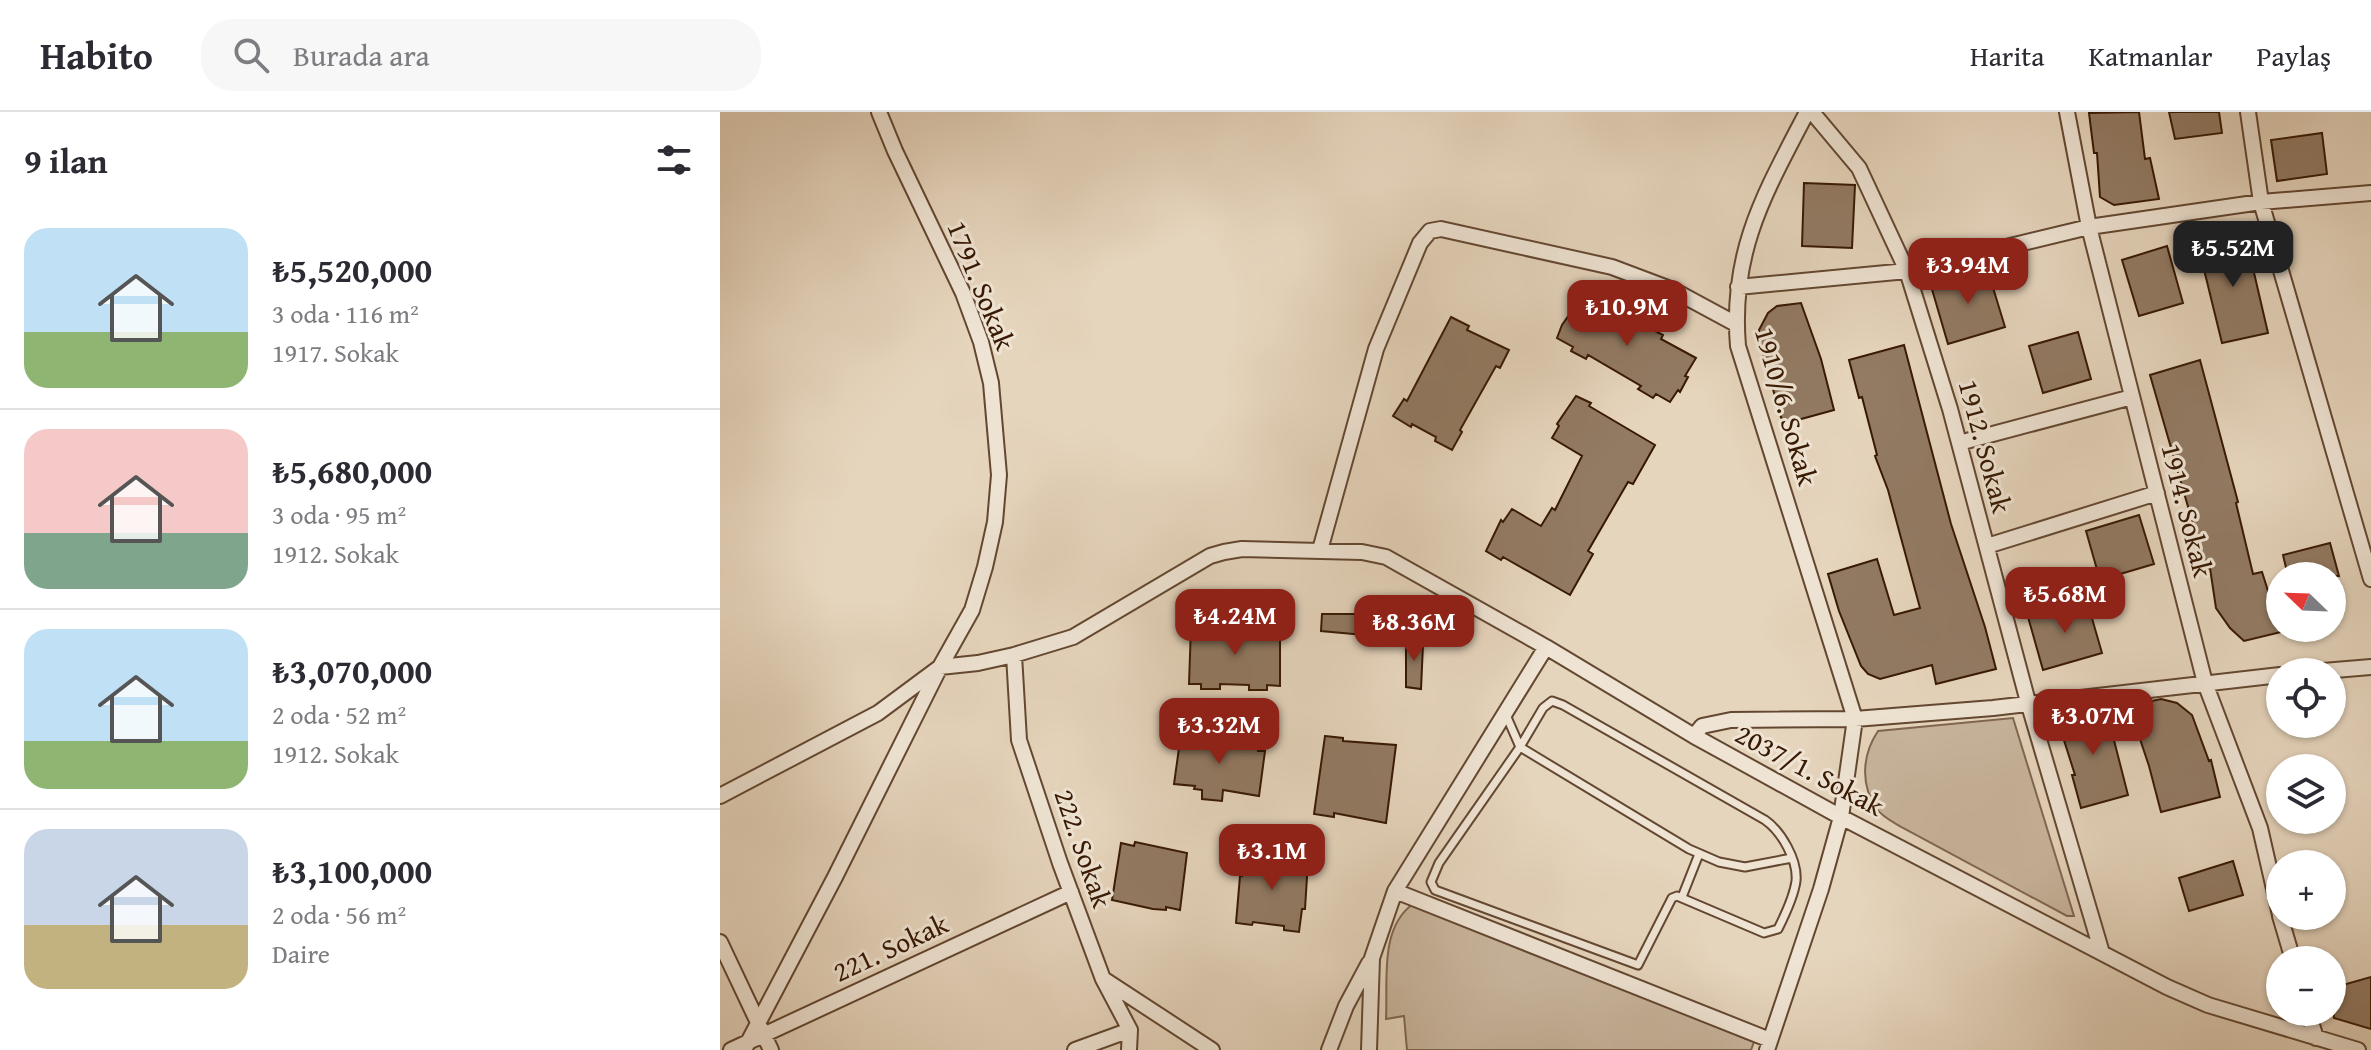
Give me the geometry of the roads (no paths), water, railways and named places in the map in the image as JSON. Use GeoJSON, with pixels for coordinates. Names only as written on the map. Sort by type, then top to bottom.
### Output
{"type":"FeatureCollection","features":[{"type":"Feature","properties":{"kind":"street","name":"1791. Sokak"},"geometry":{"type":"LineString","coordinates":[[761,1028],[940,667],[972,610],[995,522],[999,475],[997,431],[991,383],[981,342],[963,293],[879,112]]}},
{"type":"Feature","properties":{"kind":"street","name":"1912. Sokak"},"geometry":{"type":"LineString","coordinates":[[1809,112],[1859,168],[1907,271],[1959,443],[2028,702],[2102,953]]}},
{"type":"Feature","properties":{"kind":"street","name":"1910/6. Sokak"},"geometry":{"type":"LineString","coordinates":[[1809,112],[1772,179],[1750,228],[1738,287],[1736,324],[1738,346],[1855,719]]}},
{"type":"Feature","properties":{"kind":"street","name":"1914. Sokak"},"geometry":{"type":"LineString","coordinates":[[2067,112],[2089,227],[2205,683],[2260,828],[2266,854]]}},
{"type":"Feature","properties":{"kind":"street"},"geometry":{"type":"LineString","coordinates":[[2248,112],[2261,202],[2371,579]]}},
{"type":"Feature","properties":{"kind":"street"},"geometry":{"type":"LineString","coordinates":[[1738,287],[1907,271],[2089,227],[2261,202],[2371,193]]}},
{"type":"Feature","properties":{"kind":"street"},"geometry":{"type":"LineString","coordinates":[[1320,550],[1376,349],[1420,243],[1430,231],[1447,230],[1612,267],[1673,290],[1736,324]]}},
{"type":"Feature","properties":{"kind":"street"},"geometry":{"type":"LineString","coordinates":[[1959,443],[2132,397]]}},
{"type":"Feature","properties":{"kind":"street"},"geometry":{"type":"LineString","coordinates":[[1987,546],[2157,493]]}},
{"type":"Feature","properties":{"kind":"street","name":"2037/1. Sokak"},"geometry":{"type":"LineString","coordinates":[[940,667],[1014,655],[1073,637],[1210,556],[1242,549],[1362,552],[1386,557],[1546,647],[1694,736],[1841,817],[2167,987],[2208,1005],[2358,1050]]}},
{"type":"Feature","properties":{"kind":"street"},"geometry":{"type":"LineString","coordinates":[[1329,1050],[1346,1006],[1372,958],[1395,891],[1546,647]]}},
{"type":"Feature","properties":{"kind":"street","name":"222. Sokak"},"geometry":{"type":"LineString","coordinates":[[1014,655],[1019,740],[1103,979],[1130,1030]]}},
{"type":"Feature","properties":{"kind":"street","name":"1791. Sokak"},"geometry":{"type":"LineString","coordinates":[[720,796],[878,713],[940,667]]}},
{"type":"Feature","properties":{"kind":"street"},"geometry":{"type":"LineString","coordinates":[[2346,669],[2371,667]]}},
{"type":"Feature","properties":{"kind":"street"},"geometry":{"type":"LineString","coordinates":[[1694,736],[1702,726],[1731,720],[1855,719],[1993,708],[2266,676]]}},
{"type":"Feature","properties":{"kind":"street"},"geometry":{"type":"LineString","coordinates":[[1395,891],[1768,1045],[1821,889],[1841,817],[1855,719]]}},
{"type":"Feature","properties":{"kind":"street","name":"221. Sokak"},"geometry":{"type":"LineString","coordinates":[[731,1050],[746,1046],[761,1028],[1071,892]]}},
{"type":"Feature","properties":{"kind":"street"},"geometry":{"type":"LineString","coordinates":[[720,942],[771,1050]]}},
{"type":"Feature","properties":{"kind":"street"},"geometry":{"type":"LineString","coordinates":[[1369,1050],[1372,958]]}},
{"type":"Feature","properties":{"kind":"street"},"geometry":{"type":"LineString","coordinates":[[1103,979],[1212,1050]]}},
{"type":"Feature","properties":{"kind":"street"},"geometry":{"type":"LineString","coordinates":[[2312,1026],[2316,1038]]}},
{"type":"Feature","properties":{"kind":"street"},"geometry":{"type":"LineString","coordinates":[[1075,1050],[1130,1030],[1129,1050]]}},
{"type":"Feature","properties":{"kind":"lane"},"geometry":{"type":"LineString","coordinates":[[1552,701],[1765,820],[1775,828],[1792,858],[1796,881],[1778,929],[1764,933],[1682,897],[1672,898],[1638,965],[1435,890],[1431,882],[1433,872],[1520,747],[1543,708],[1552,701]]}},
{"type":"Feature","properties":{"kind":"lane"},"geometry":{"type":"LineString","coordinates":[[1506,715],[1520,747],[1699,854],[1745,867],[1792,858]]}},
{"type":"Feature","properties":{"kind":"lane"},"geometry":{"type":"LineString","coordinates":[[1682,897],[1699,854]]}}]}
